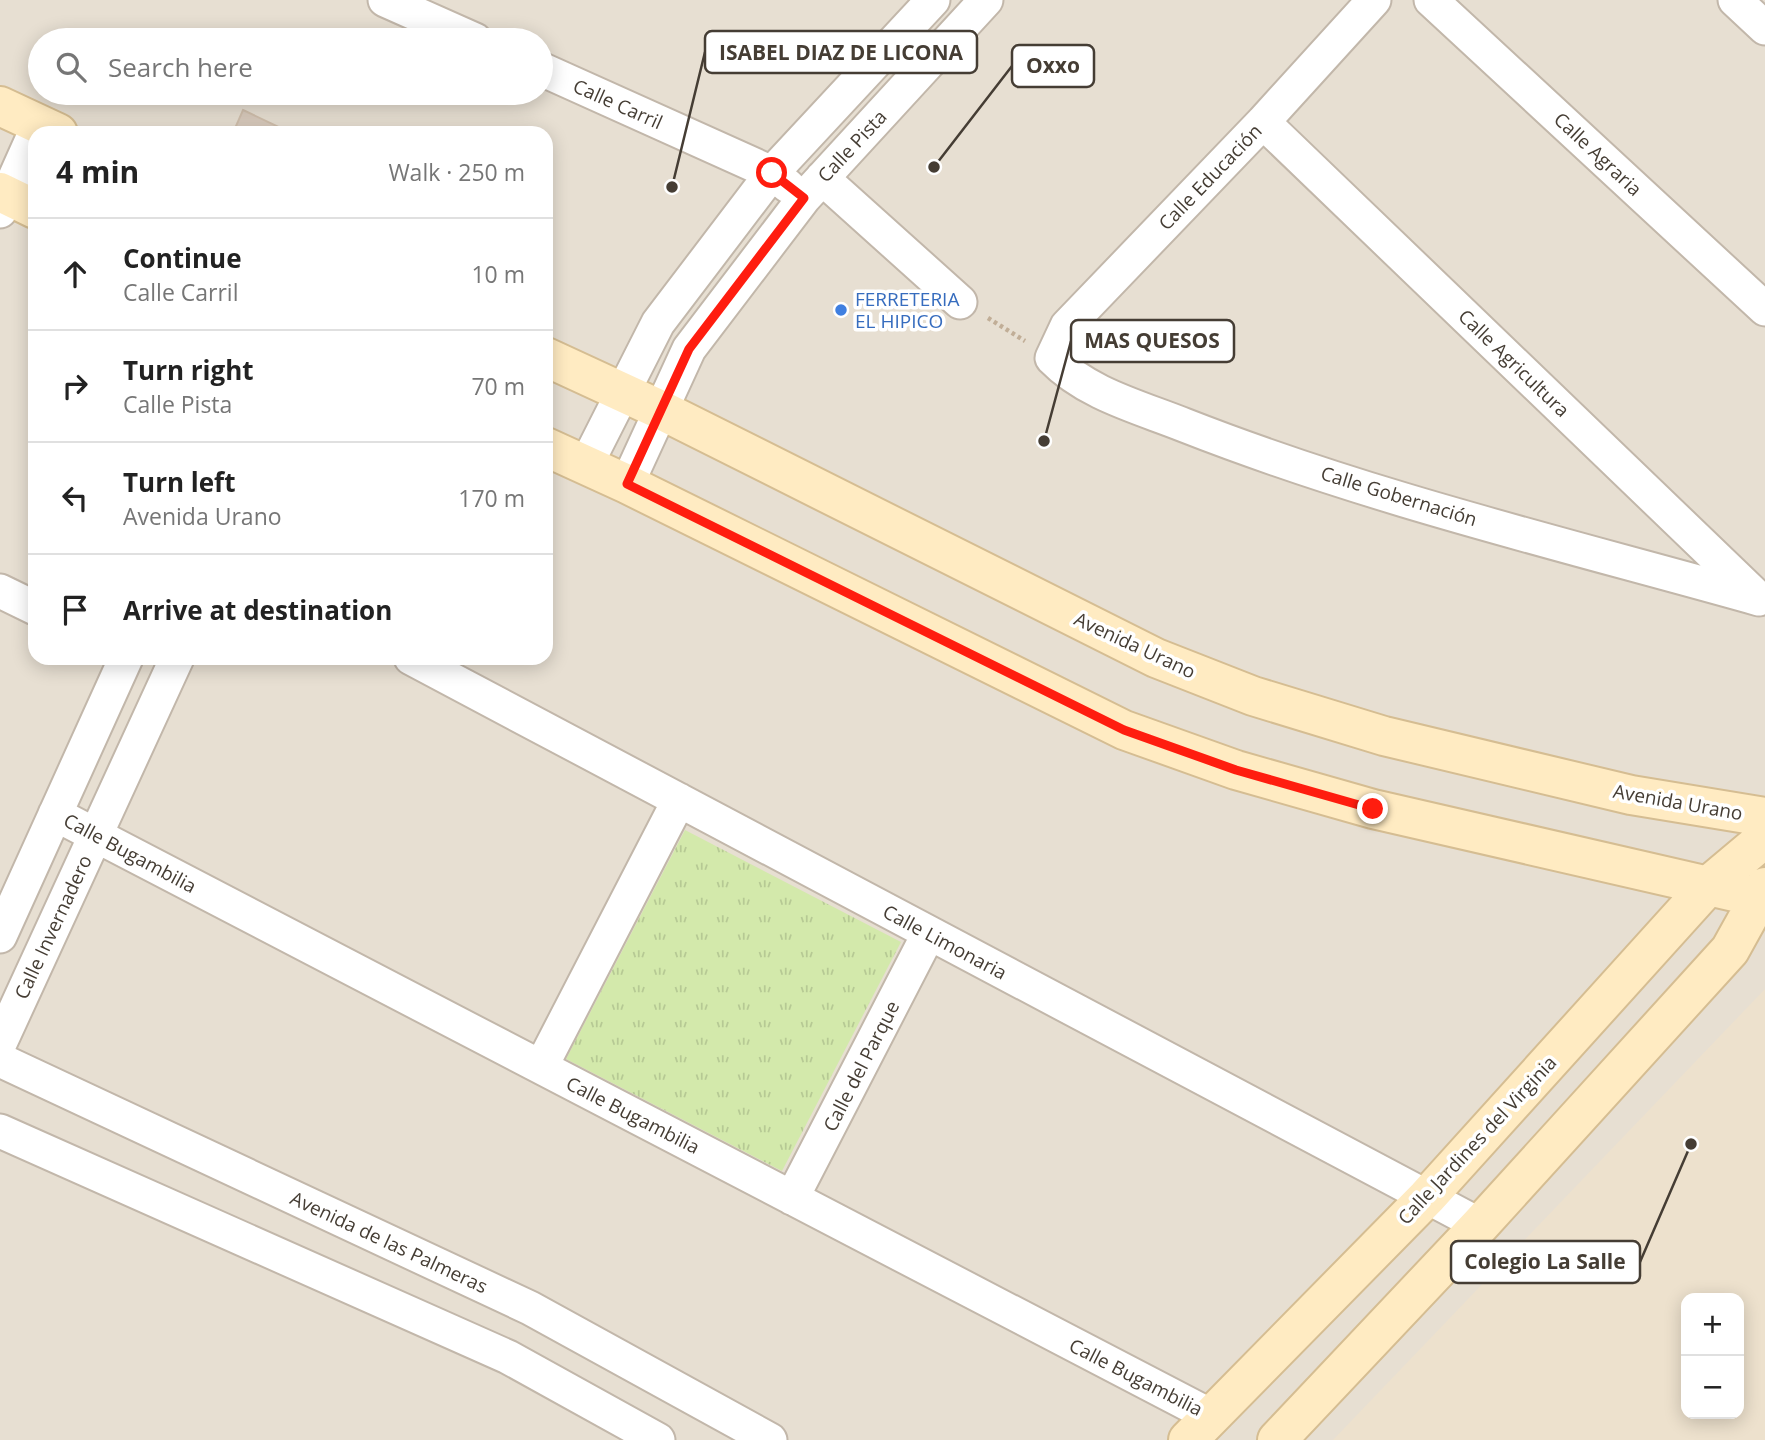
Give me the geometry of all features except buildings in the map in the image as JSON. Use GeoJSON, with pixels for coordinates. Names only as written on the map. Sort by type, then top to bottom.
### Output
{"type":"FeatureCollection","features":[{"type":"Feature","properties":{"kind":"main road"},"geometry":{"type":"LineString","coordinates":[[0,106],[44,126]]}},
{"type":"Feature","properties":{"kind":"main road","name":"Avenida Urano"},"geometry":{"type":"LineString","coordinates":[[553,360],[663,411],[1156,658],[1252,696],[1384,736],[1631,795],[1765,817]]}},
{"type":"Feature","properties":{"kind":"main road"},"geometry":{"type":"LineString","coordinates":[[553,450],[627,484],[1124,730],[1236,770],[1373,809],[1764,895],[1730,950],[1480,1225],[1278,1440]]}},
{"type":"Feature","properties":{"kind":"main road","name":"Calle Jardines del Virginia"},"geometry":{"type":"LineString","coordinates":[[1199,1428],[1427,1197],[1709,885],[1765,838]]}},
{"type":"Feature","properties":{"kind":"street"},"geometry":{"type":"LineString","coordinates":[[385,0],[448,28]]}},
{"type":"Feature","properties":{"kind":"street","name":"Calle Pista"},"geometry":{"type":"LineString","coordinates":[[627,484],[663,411],[689,349],[813,188],[986,0]]}},
{"type":"Feature","properties":{"kind":"street","name":"Calle Educación"},"geometry":{"type":"LineString","coordinates":[[1052,358],[1067,326],[1263,122],[1374,0]]}},
{"type":"Feature","properties":{"kind":"street","name":"Calle Agraria"},"geometry":{"type":"LineString","coordinates":[[1430,0],[1765,309]]}},
{"type":"Feature","properties":{"kind":"street"},"geometry":{"type":"LineString","coordinates":[[1735,0],[1765,28]]}},
{"type":"Feature","properties":{"kind":"street"},"geometry":{"type":"LineString","coordinates":[[586,465],[658,323],[772,173],[928,2],[958,32]]}},
{"type":"Feature","properties":{"kind":"street","name":"Calle Carril"},"geometry":{"type":"LineString","coordinates":[[553,74],[772,173],[813,188]]}},
{"type":"Feature","properties":{"kind":"street","name":"Calle Agricultura"},"geometry":{"type":"LineString","coordinates":[[1263,122],[1762,601]]}},
{"type":"Feature","properties":{"kind":"street"},"geometry":{"type":"LineString","coordinates":[[10,202],[28,167]]}},
{"type":"Feature","properties":{"kind":"street"},"geometry":{"type":"LineString","coordinates":[[813,188],[960,302]]}},
{"type":"Feature","properties":{"kind":"street","name":"Calle Gobernación"},"geometry":{"type":"LineString","coordinates":[[1052,358],[1069,375],[1104,393],[1236,445],[1445,511],[1762,601]]}},
{"type":"Feature","properties":{"kind":"street"},"geometry":{"type":"LineString","coordinates":[[0,592],[28,605]]}},
{"type":"Feature","properties":{"kind":"street"},"geometry":{"type":"LineString","coordinates":[[0,936],[123,665]]}},
{"type":"Feature","properties":{"kind":"street","name":"Calle Invernadero"},"geometry":{"type":"LineString","coordinates":[[0,1043],[174,665]]}},
{"type":"Feature","properties":{"kind":"street","name":"Calle Limonaria"},"geometry":{"type":"LineString","coordinates":[[424,665],[1480,1225]]}},
{"type":"Feature","properties":{"kind":"street"},"geometry":{"type":"LineString","coordinates":[[541,1067],[679,800]]}},
{"type":"Feature","properties":{"kind":"street","name":"Calle Bugambilia"},"geometry":{"type":"LineString","coordinates":[[55,814],[792,1198],[1199,1428]]}},
{"type":"Feature","properties":{"kind":"street","name":"Calle del Parque"},"geometry":{"type":"LineString","coordinates":[[792,1198],[929,933]]}},
{"type":"Feature","properties":{"kind":"street","name":"Avenida de las Palmeras"},"geometry":{"type":"LineString","coordinates":[[0,1060],[530,1308],[770,1440]]}},
{"type":"Feature","properties":{"kind":"street"},"geometry":{"type":"LineString","coordinates":[[0,1130],[509,1357],[658,1440]]}},
{"type":"Feature","properties":{"kind":"street"},"geometry":{"type":"LineString","coordinates":[[509,1357],[530,1308]]}},
{"type":"Feature","properties":{"kind":"path"},"geometry":{"type":"LineString","coordinates":[[960,302],[1052,358]]}},
{"type":"Feature","properties":{"kind":"shaded area"},"geometry":{"type":"Polygon","coordinates":[[[0,0],[1765,0],[1765,1440],[0,1440],[0,0]]]}},
{"type":"Feature","properties":{"kind":"shaded area"},"geometry":{"type":"Polygon","coordinates":[[[1765,989],[1765,1440],[1333,1440],[1765,989]]]}},
{"type":"Feature","properties":{"kind":"green space"},"geometry":{"type":"Polygon","coordinates":[[[685,830],[901,942],[782,1171],[566,1059],[685,830]]]}},
{"type":"Feature","properties":{"kind":"place","name":"Oxxo"},"geometry":{"type":"Point","coordinates":[934,167]}},
{"type":"Feature","properties":{"kind":"place","name":"ISABEL DIAZ DE LICONA"},"geometry":{"type":"Point","coordinates":[672,187]}},
{"type":"Feature","properties":{"kind":"place","name":"FERRETERIA EL HIPICO"},"geometry":{"type":"Point","coordinates":[841,310]}},
{"type":"Feature","properties":{"kind":"place","name":"MAS QUESOS"},"geometry":{"type":"Point","coordinates":[1044,441]}},
{"type":"Feature","properties":{"kind":"place","name":"Colegio La Salle"},"geometry":{"type":"Point","coordinates":[1691,1144]}},
{"type":"Feature","properties":{"kind":"route"},"geometry":{"type":"LineString","coordinates":[[772,173],[804,198],[689,349],[663,411],[627,484],[1124,730],[1236,770],[1373,809]]}}]}
